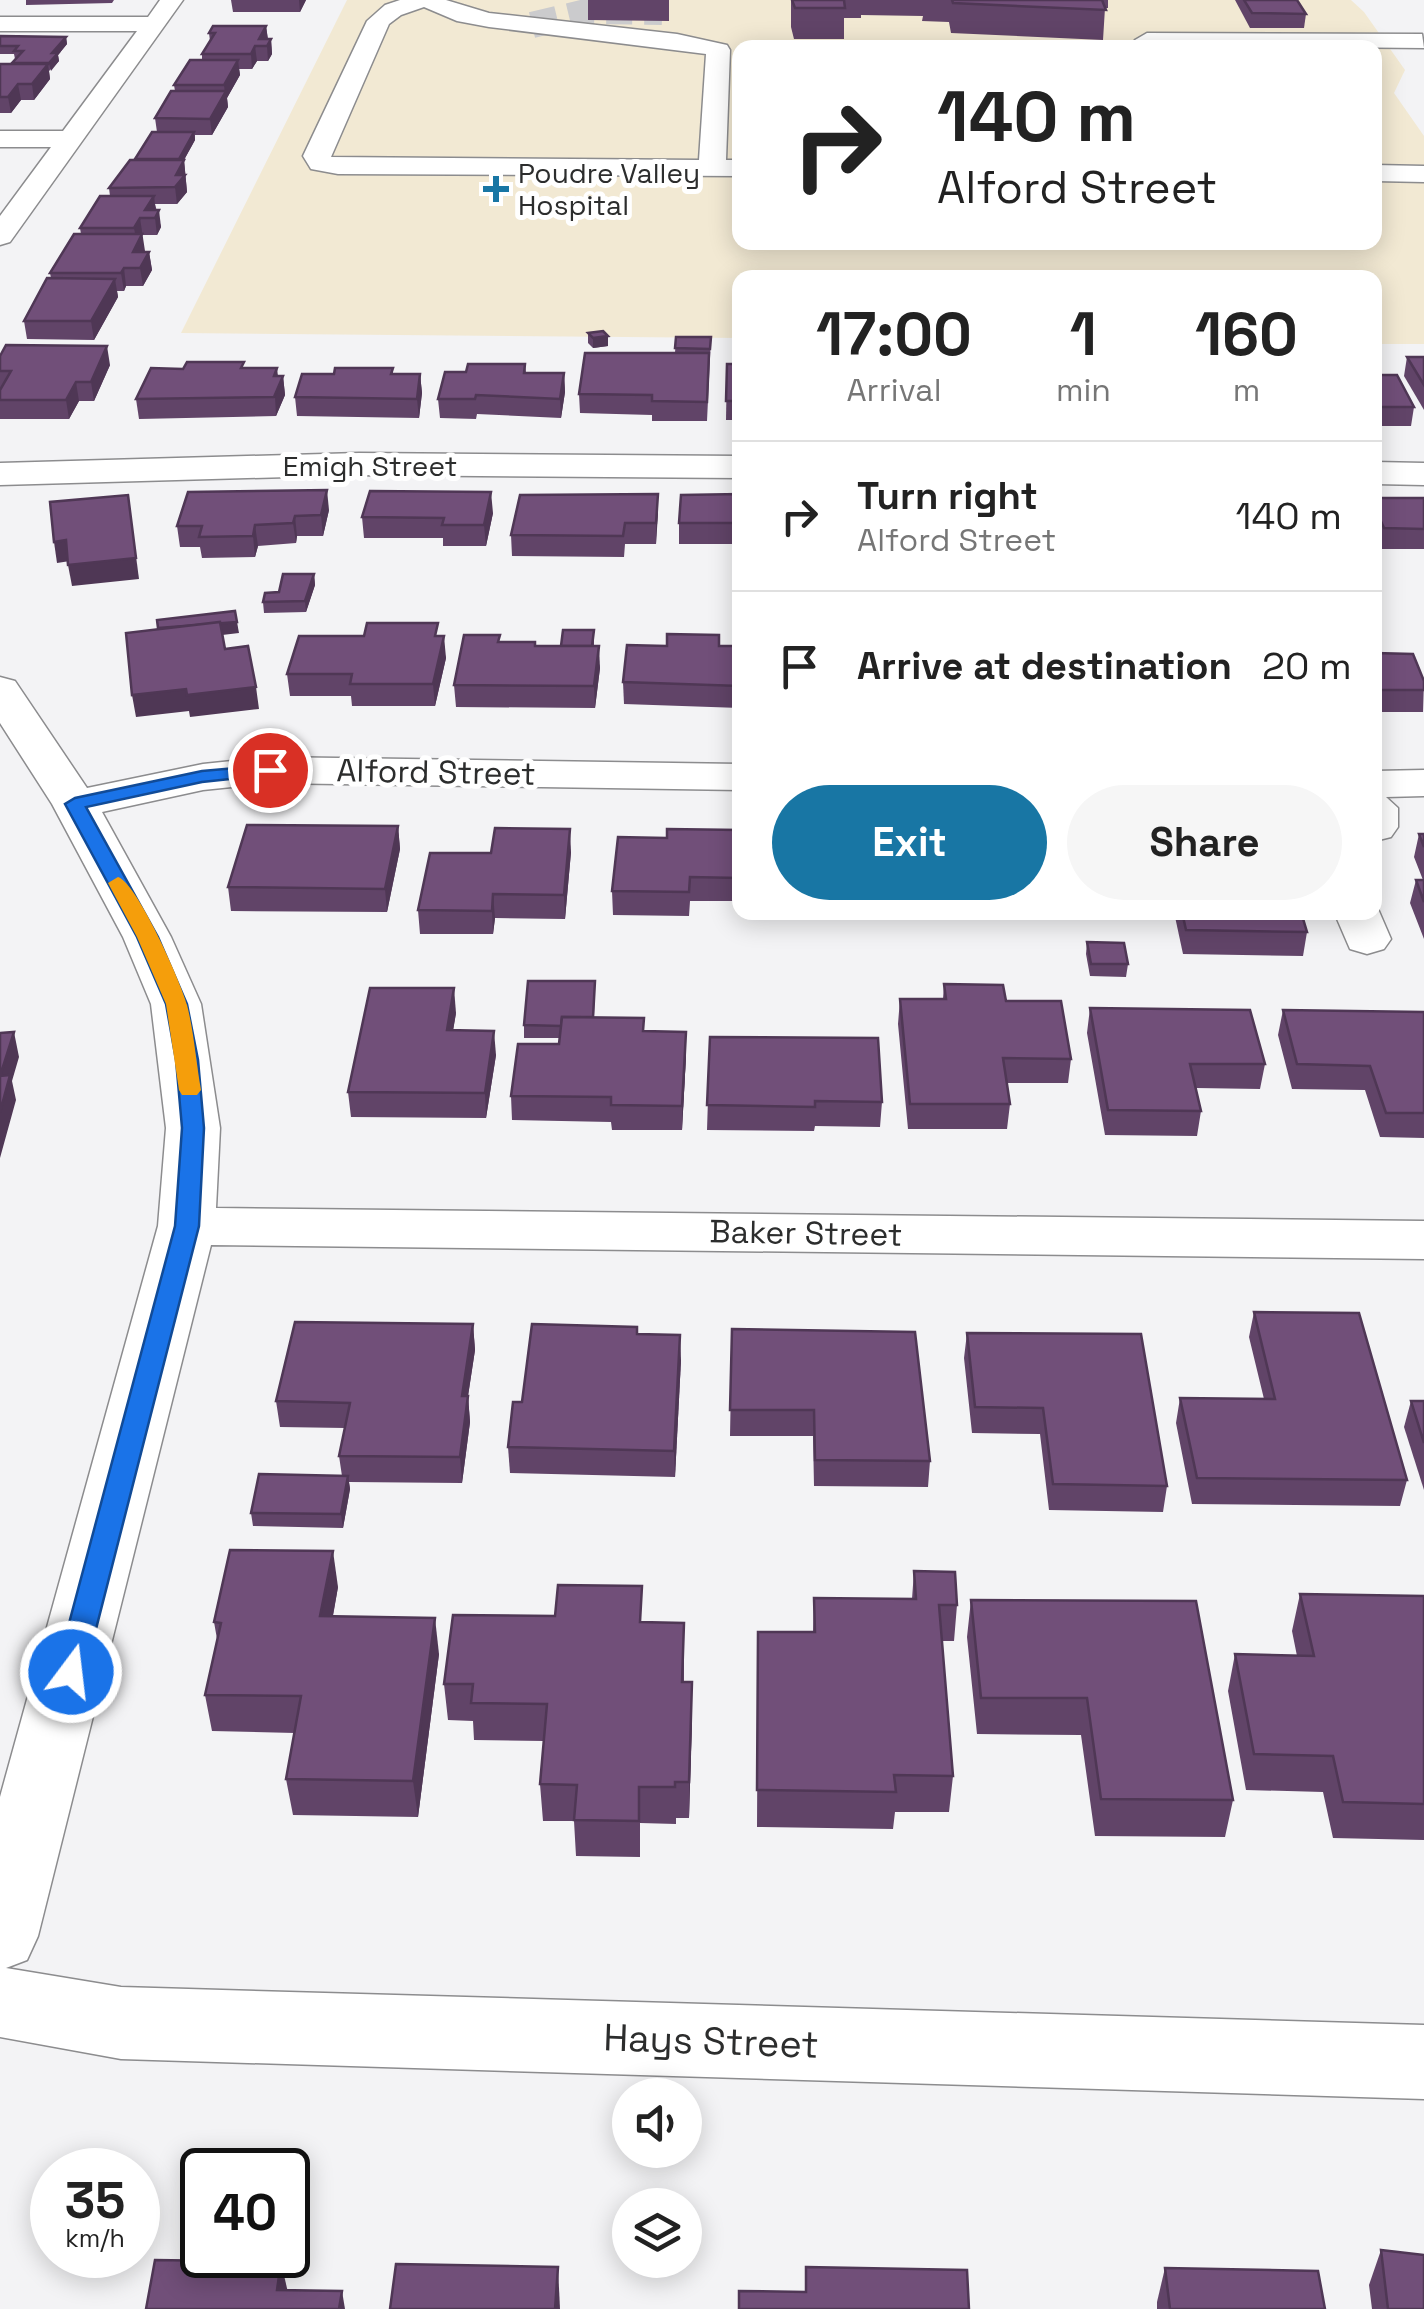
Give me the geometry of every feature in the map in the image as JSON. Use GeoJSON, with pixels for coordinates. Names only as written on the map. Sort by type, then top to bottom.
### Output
{"type":"FeatureCollection","features":[{"type":"Feature","properties":{"kind":"street"},"geometry":{"type":"LineString","coordinates":[[0,236],[172,0]]}},
{"type":"Feature","properties":{"kind":"street"},"geometry":{"type":"LineString","coordinates":[[424,0],[465,16],[489,20],[705,45],[720,54],[726,168],[321,163],[317,156],[379,21],[393,10],[424,0]]}},
{"type":"Feature","properties":{"kind":"street"},"geometry":{"type":"LineString","coordinates":[[1312,14],[1329,40]]}},
{"type":"Feature","properties":{"kind":"street"},"geometry":{"type":"LineString","coordinates":[[0,24],[155,24]]}},
{"type":"Feature","properties":{"kind":"street"},"geometry":{"type":"LineString","coordinates":[[677,41],[709,30],[712,24]]}},
{"type":"Feature","properties":{"kind":"street"},"geometry":{"type":"LineString","coordinates":[[1338,40],[1418,30]]}},
{"type":"Feature","properties":{"kind":"street"},"geometry":{"type":"LineString","coordinates":[[0,138],[71,138]]}},
{"type":"Feature","properties":{"kind":"street"},"geometry":{"type":"LineString","coordinates":[[1382,174],[1424,174]]}},
{"type":"Feature","properties":{"kind":"street","name":"Emigh Street"},"geometry":{"type":"LineString","coordinates":[[0,474],[360,464],[732,468]]}},
{"type":"Feature","properties":{"kind":"street"},"geometry":{"type":"LineString","coordinates":[[1382,473],[1424,474]]}},
{"type":"Feature","properties":{"kind":"street"},"geometry":{"type":"LineString","coordinates":[[0,1936],[187,1226],[193,1128],[187,1060],[176,1004],[148,937],[75,804],[7,715]]}},
{"type":"Feature","properties":{"kind":"street","name":"Alford Street"},"geometry":{"type":"LineString","coordinates":[[75,804],[202,776],[270,770],[732,776]]}},
{"type":"Feature","properties":{"kind":"street"},"geometry":{"type":"LineString","coordinates":[[1382,784],[1424,783]]}},
{"type":"Feature","properties":{"kind":"street","name":"Baker Street"},"geometry":{"type":"LineString","coordinates":[[187,1226],[1424,1240]]}},
{"type":"Feature","properties":{"kind":"street","name":"Hays Street"},"geometry":{"type":"LineString","coordinates":[[0,2002],[122,2023],[1424,2062]]}},
{"type":"Feature","properties":{"kind":"shaded area","name":"Poudre Valley Hospital"},"geometry":{"type":"Polygon","coordinates":[[[347,0],[1351,0],[1364,12],[1405,70],[1394,93],[1424,136],[1424,344],[1382,344],[1382,270],[732,270],[732,338],[181,333],[347,0]]]}},
{"type":"Feature","properties":{"kind":"building"},"geometry":{"type":"Polygon","coordinates":[[[792,0],[844,0],[845,8],[795,8],[792,0]]]}},
{"type":"Feature","properties":{"kind":"building"},"geometry":{"type":"Polygon","coordinates":[[[952,0],[1102,0],[1106,10],[953,3],[952,0]]]}},
{"type":"Feature","properties":{"kind":"building"},"geometry":{"type":"Polygon","coordinates":[[[1244,0],[1297,0],[1306,14],[1252,13],[1244,0]]]}},
{"type":"Feature","properties":{"kind":"building"},"geometry":{"type":"Polygon","coordinates":[[[213,26],[266,26],[259,39],[271,39],[267,46],[255,46],[251,54],[202,54],[215,33],[209,33],[213,26]]]}},
{"type":"Feature","properties":{"kind":"building"},"geometry":{"type":"Polygon","coordinates":[[[0,36],[66,37],[49,63],[12,63],[23,51],[14,51],[18,46],[0,46],[0,36]]]}},
{"type":"Feature","properties":{"kind":"building"},"geometry":{"type":"Polygon","coordinates":[[[190,60],[238,60],[224,85],[174,85],[190,60]]]}},
{"type":"Feature","properties":{"kind":"building"},"geometry":{"type":"Polygon","coordinates":[[[0,64],[48,64],[32,84],[18,84],[8,97],[0,97],[0,64]]]}},
{"type":"Feature","properties":{"kind":"building"},"geometry":{"type":"Polygon","coordinates":[[[171,91],[226,91],[210,119],[155,118],[171,91]]]}},
{"type":"Feature","properties":{"kind":"building"},"geometry":{"type":"Polygon","coordinates":[[[152,132],[194,132],[179,159],[135,159],[152,132]]]}},
{"type":"Feature","properties":{"kind":"building"},"geometry":{"type":"Polygon","coordinates":[[[130,160],[184,160],[176,175],[185,175],[175,187],[109,188],[130,160]]]}},
{"type":"Feature","properties":{"kind":"building"},"geometry":{"type":"Polygon","coordinates":[[[100,196],[154,196],[145,210],[159,210],[155,218],[140,218],[134,228],[80,228],[100,196]]]}},
{"type":"Feature","properties":{"kind":"building"},"geometry":{"type":"Polygon","coordinates":[[[74,234],[142,234],[133,252],[149,252],[140,268],[124,268],[121,273],[50,273],[74,234]]]}},
{"type":"Feature","properties":{"kind":"building"},"geometry":{"type":"Polygon","coordinates":[[[47,278],[115,279],[91,321],[24,321],[47,278]]]}},
{"type":"Feature","properties":{"kind":"building"},"geometry":{"type":"Polygon","coordinates":[[[603,331],[608,336],[593,338],[588,333],[603,331]]]}},
{"type":"Feature","properties":{"kind":"building"},"geometry":{"type":"Polygon","coordinates":[[[676,337],[711,337],[710,349],[675,348],[676,337]]]}},
{"type":"Feature","properties":{"kind":"building"},"geometry":{"type":"Polygon","coordinates":[[[6,345],[107,346],[91,382],[76,382],[66,400],[0,400],[0,390],[11,371],[0,371],[0,356],[6,345]]]}},
{"type":"Feature","properties":{"kind":"building"},"geometry":{"type":"Polygon","coordinates":[[[585,353],[709,353],[707,402],[652,401],[652,395],[579,394],[585,353]]]}},
{"type":"Feature","properties":{"kind":"building"},"geometry":{"type":"Polygon","coordinates":[[[1407,357],[1424,357],[1424,385],[1407,357]]]}},
{"type":"Feature","properties":{"kind":"building"},"geometry":{"type":"Polygon","coordinates":[[[187,362],[244,362],[241,368],[277,368],[274,376],[283,376],[274,397],[136,399],[151,368],[183,369],[187,362]]]}},
{"type":"Feature","properties":{"kind":"building"},"geometry":{"type":"Polygon","coordinates":[[[468,364],[525,364],[524,373],[564,373],[560,399],[476,395],[475,399],[438,399],[445,372],[466,372],[468,364]]]}},
{"type":"Feature","properties":{"kind":"building"},"geometry":{"type":"Polygon","coordinates":[[[727,364],[732,364],[732,401],[726,401],[727,364]]]}},
{"type":"Feature","properties":{"kind":"building"},"geometry":{"type":"Polygon","coordinates":[[[335,368],[393,368],[391,374],[420,374],[417,399],[295,397],[302,374],[334,374],[335,368]]]}},
{"type":"Feature","properties":{"kind":"building"},"geometry":{"type":"Polygon","coordinates":[[[1382,375],[1397,375],[1414,407],[1382,407],[1382,375]]]}},
{"type":"Feature","properties":{"kind":"building"},"geometry":{"type":"Polygon","coordinates":[[[327,490],[321,515],[295,516],[293,523],[255,525],[253,536],[199,537],[202,526],[177,526],[188,492],[327,490]]]}},
{"type":"Feature","properties":{"kind":"building"},"geometry":{"type":"Polygon","coordinates":[[[370,491],[491,492],[484,525],[442,525],[444,518],[362,517],[370,491]]]}},
{"type":"Feature","properties":{"kind":"building"},"geometry":{"type":"Polygon","coordinates":[[[658,494],[656,523],[625,523],[623,536],[511,535],[520,495],[658,494]]]}},
{"type":"Feature","properties":{"kind":"building"},"geometry":{"type":"Polygon","coordinates":[[[732,494],[732,523],[679,523],[681,495],[732,494]]]}},
{"type":"Feature","properties":{"kind":"building"},"geometry":{"type":"Polygon","coordinates":[[[128,495],[136,558],[68,565],[66,540],[54,542],[50,502],[128,495]]]}},
{"type":"Feature","properties":{"kind":"building"},"geometry":{"type":"Polygon","coordinates":[[[1382,498],[1424,498],[1424,529],[1384,528],[1382,498]]]}},
{"type":"Feature","properties":{"kind":"building"},"geometry":{"type":"Polygon","coordinates":[[[283,574],[314,574],[305,601],[263,602],[265,593],[279,592],[283,574]]]}},
{"type":"Feature","properties":{"kind":"building"},"geometry":{"type":"Polygon","coordinates":[[[235,611],[237,622],[158,628],[157,620],[235,611]]]}},
{"type":"Feature","properties":{"kind":"building"},"geometry":{"type":"Polygon","coordinates":[[[220,622],[225,649],[248,646],[256,687],[187,695],[186,689],[132,695],[126,633],[220,622]]]}},
{"type":"Feature","properties":{"kind":"building"},"geometry":{"type":"Polygon","coordinates":[[[367,623],[438,623],[435,636],[444,636],[433,684],[350,684],[352,674],[287,674],[299,636],[364,636],[367,623]]]}},
{"type":"Feature","properties":{"kind":"building"},"geometry":{"type":"Polygon","coordinates":[[[563,630],[594,630],[592,646],[561,646],[563,630]]]}},
{"type":"Feature","properties":{"kind":"building"},"geometry":{"type":"Polygon","coordinates":[[[667,634],[719,635],[719,646],[732,646],[732,686],[623,682],[627,645],[667,646],[667,634]]]}},
{"type":"Feature","properties":{"kind":"building"},"geometry":{"type":"Polygon","coordinates":[[[464,635],[500,635],[498,642],[535,642],[535,646],[599,646],[594,686],[454,685],[464,635]]]}},
{"type":"Feature","properties":{"kind":"building"},"geometry":{"type":"Polygon","coordinates":[[[1382,653],[1413,654],[1424,690],[1382,690],[1382,653]]]}},
{"type":"Feature","properties":{"kind":"building"},"geometry":{"type":"Polygon","coordinates":[[[247,825],[398,826],[385,889],[228,887],[247,825]]]}},
{"type":"Feature","properties":{"kind":"building"},"geometry":{"type":"Polygon","coordinates":[[[495,828],[570,829],[564,895],[493,894],[492,911],[418,910],[430,853],[491,853],[495,828]]]}},
{"type":"Feature","properties":{"kind":"building"},"geometry":{"type":"Polygon","coordinates":[[[667,829],[732,830],[732,878],[690,877],[689,892],[612,891],[618,837],[667,838],[667,829]]]}},
{"type":"Feature","properties":{"kind":"building"},"geometry":{"type":"Polygon","coordinates":[[[1416,880],[1424,880],[1424,902],[1416,880]]]}},
{"type":"Feature","properties":{"kind":"building"},"geometry":{"type":"Polygon","coordinates":[[[1184,920],[1303,920],[1307,932],[1186,930],[1184,920]]]}},
{"type":"Feature","properties":{"kind":"building"},"geometry":{"type":"Polygon","coordinates":[[[1087,942],[1124,943],[1128,964],[1091,964],[1087,942]]]}},
{"type":"Feature","properties":{"kind":"building"},"geometry":{"type":"Polygon","coordinates":[[[528,981],[595,981],[593,1017],[562,1017],[561,1026],[524,1025],[528,981]]]}},
{"type":"Feature","properties":{"kind":"building"},"geometry":{"type":"Polygon","coordinates":[[[944,984],[1003,985],[1006,1001],[1061,1001],[1071,1059],[1003,1058],[1010,1104],[910,1104],[900,999],[946,999],[944,984]]]}},
{"type":"Feature","properties":{"kind":"building"},"geometry":{"type":"Polygon","coordinates":[[[370,988],[454,988],[447,1030],[494,1031],[485,1093],[348,1092],[370,988]]]}},
{"type":"Feature","properties":{"kind":"building"},"geometry":{"type":"Polygon","coordinates":[[[1090,1008],[1250,1010],[1265,1064],[1190,1064],[1201,1111],[1108,1110],[1090,1008]]]}},
{"type":"Feature","properties":{"kind":"building"},"geometry":{"type":"Polygon","coordinates":[[[1283,1010],[1424,1012],[1424,1113],[1386,1113],[1370,1066],[1297,1064],[1283,1010]]]}},
{"type":"Feature","properties":{"kind":"building"},"geometry":{"type":"Polygon","coordinates":[[[562,1017],[644,1018],[643,1031],[686,1032],[682,1106],[611,1105],[611,1097],[511,1096],[518,1044],[559,1044],[562,1017]]]}},
{"type":"Feature","properties":{"kind":"building"},"geometry":{"type":"Polygon","coordinates":[[[14,1032],[0,1076],[0,1033],[14,1032]]]}},
{"type":"Feature","properties":{"kind":"building"},"geometry":{"type":"Polygon","coordinates":[[[710,1037],[878,1038],[882,1102],[815,1101],[815,1107],[707,1105],[710,1037]]]}},
{"type":"Feature","properties":{"kind":"building"},"geometry":{"type":"Polygon","coordinates":[[[10,1075],[0,1112],[0,1076],[10,1075]]]}},
{"type":"Feature","properties":{"kind":"building"},"geometry":{"type":"Polygon","coordinates":[[[1254,1312],[1359,1313],[1407,1480],[1197,1478],[1180,1398],[1275,1399],[1254,1312]]]}},
{"type":"Feature","properties":{"kind":"building"},"geometry":{"type":"Polygon","coordinates":[[[295,1322],[473,1324],[462,1396],[468,1396],[460,1457],[339,1456],[350,1403],[276,1401],[295,1322]]]}},
{"type":"Feature","properties":{"kind":"building"},"geometry":{"type":"Polygon","coordinates":[[[532,1324],[637,1327],[637,1334],[680,1335],[674,1451],[508,1447],[513,1402],[522,1402],[532,1324]]]}},
{"type":"Feature","properties":{"kind":"building"},"geometry":{"type":"Polygon","coordinates":[[[732,1329],[915,1332],[930,1461],[815,1460],[814,1410],[730,1410],[732,1329]]]}},
{"type":"Feature","properties":{"kind":"building"},"geometry":{"type":"Polygon","coordinates":[[[967,1333],[1141,1334],[1167,1486],[1053,1484],[1043,1408],[975,1407],[967,1333]]]}},
{"type":"Feature","properties":{"kind":"building"},"geometry":{"type":"Polygon","coordinates":[[[1411,1401],[1424,1401],[1424,1443],[1411,1401]]]}},
{"type":"Feature","properties":{"kind":"building"},"geometry":{"type":"Polygon","coordinates":[[[259,1474],[348,1476],[341,1514],[251,1513],[259,1474]]]}},
{"type":"Feature","properties":{"kind":"building"},"geometry":{"type":"Polygon","coordinates":[[[230,1550],[333,1551],[320,1616],[435,1618],[413,1781],[286,1779],[301,1696],[205,1695],[221,1623],[214,1622],[230,1550]]]}},
{"type":"Feature","properties":{"kind":"building"},"geometry":{"type":"Polygon","coordinates":[[[914,1571],[955,1572],[957,1605],[939,1605],[953,1776],[894,1775],[896,1792],[757,1790],[758,1632],[815,1632],[814,1598],[916,1599],[914,1571]]]}},
{"type":"Feature","properties":{"kind":"building"},"geometry":{"type":"Polygon","coordinates":[[[558,1585],[642,1586],[640,1622],[684,1623],[682,1682],[692,1682],[689,1782],[675,1782],[675,1787],[639,1787],[639,1821],[574,1820],[577,1785],[540,1784],[547,1704],[471,1703],[473,1684],[444,1684],[453,1615],[555,1616],[558,1585]]]}},
{"type":"Feature","properties":{"kind":"building"},"geometry":{"type":"Polygon","coordinates":[[[1300,1594],[1424,1596],[1424,1804],[1343,1802],[1333,1756],[1254,1754],[1235,1654],[1314,1656],[1300,1594]]]}},
{"type":"Feature","properties":{"kind":"building"},"geometry":{"type":"Polygon","coordinates":[[[971,1600],[1196,1601],[1233,1800],[1101,1799],[1087,1698],[981,1698],[971,1600]]]}},
{"type":"Feature","properties":{"kind":"building"},"geometry":{"type":"Polygon","coordinates":[[[1381,2250],[1424,2255],[1424,2309],[1388,2309],[1381,2250]]]}},
{"type":"Feature","properties":{"kind":"building"},"geometry":{"type":"Polygon","coordinates":[[[160,2260],[180,2260],[180,2278],[279,2278],[277,2290],[342,2291],[339,2309],[146,2309],[152,2278],[160,2278],[160,2260]]]}},
{"type":"Feature","properties":{"kind":"building"},"geometry":{"type":"Polygon","coordinates":[[[396,2264],[558,2267],[555,2309],[390,2309],[396,2264]]]}},
{"type":"Feature","properties":{"kind":"building"},"geometry":{"type":"Polygon","coordinates":[[[806,2267],[967,2270],[969,2309],[739,2309],[739,2291],[806,2292],[806,2267]]]}},
{"type":"Feature","properties":{"kind":"building"},"geometry":{"type":"Polygon","coordinates":[[[1165,2268],[1318,2271],[1325,2309],[1170,2309],[1165,2268]]]}},
{"type":"Feature","properties":{"kind":"tunnel"},"geometry":{"type":"LineString","coordinates":[[532,25],[590,11],[662,12]]}},
{"type":"Feature","properties":{"kind":"slow traffic"},"geometry":{"type":"LineString","coordinates":[[118,883],[148,937],[176,1004],[190,1090]]}},
{"type":"Feature","properties":{"kind":"place","name":"Poudre Valley Hospital"},"geometry":{"type":"Point","coordinates":[496,189]}},
{"type":"Feature","properties":{"kind":"route"},"geometry":{"type":"LineString","coordinates":[[71,1672],[187,1226],[193,1128],[187,1060],[176,1004],[148,937],[75,804],[202,776],[270,770]]}}]}
